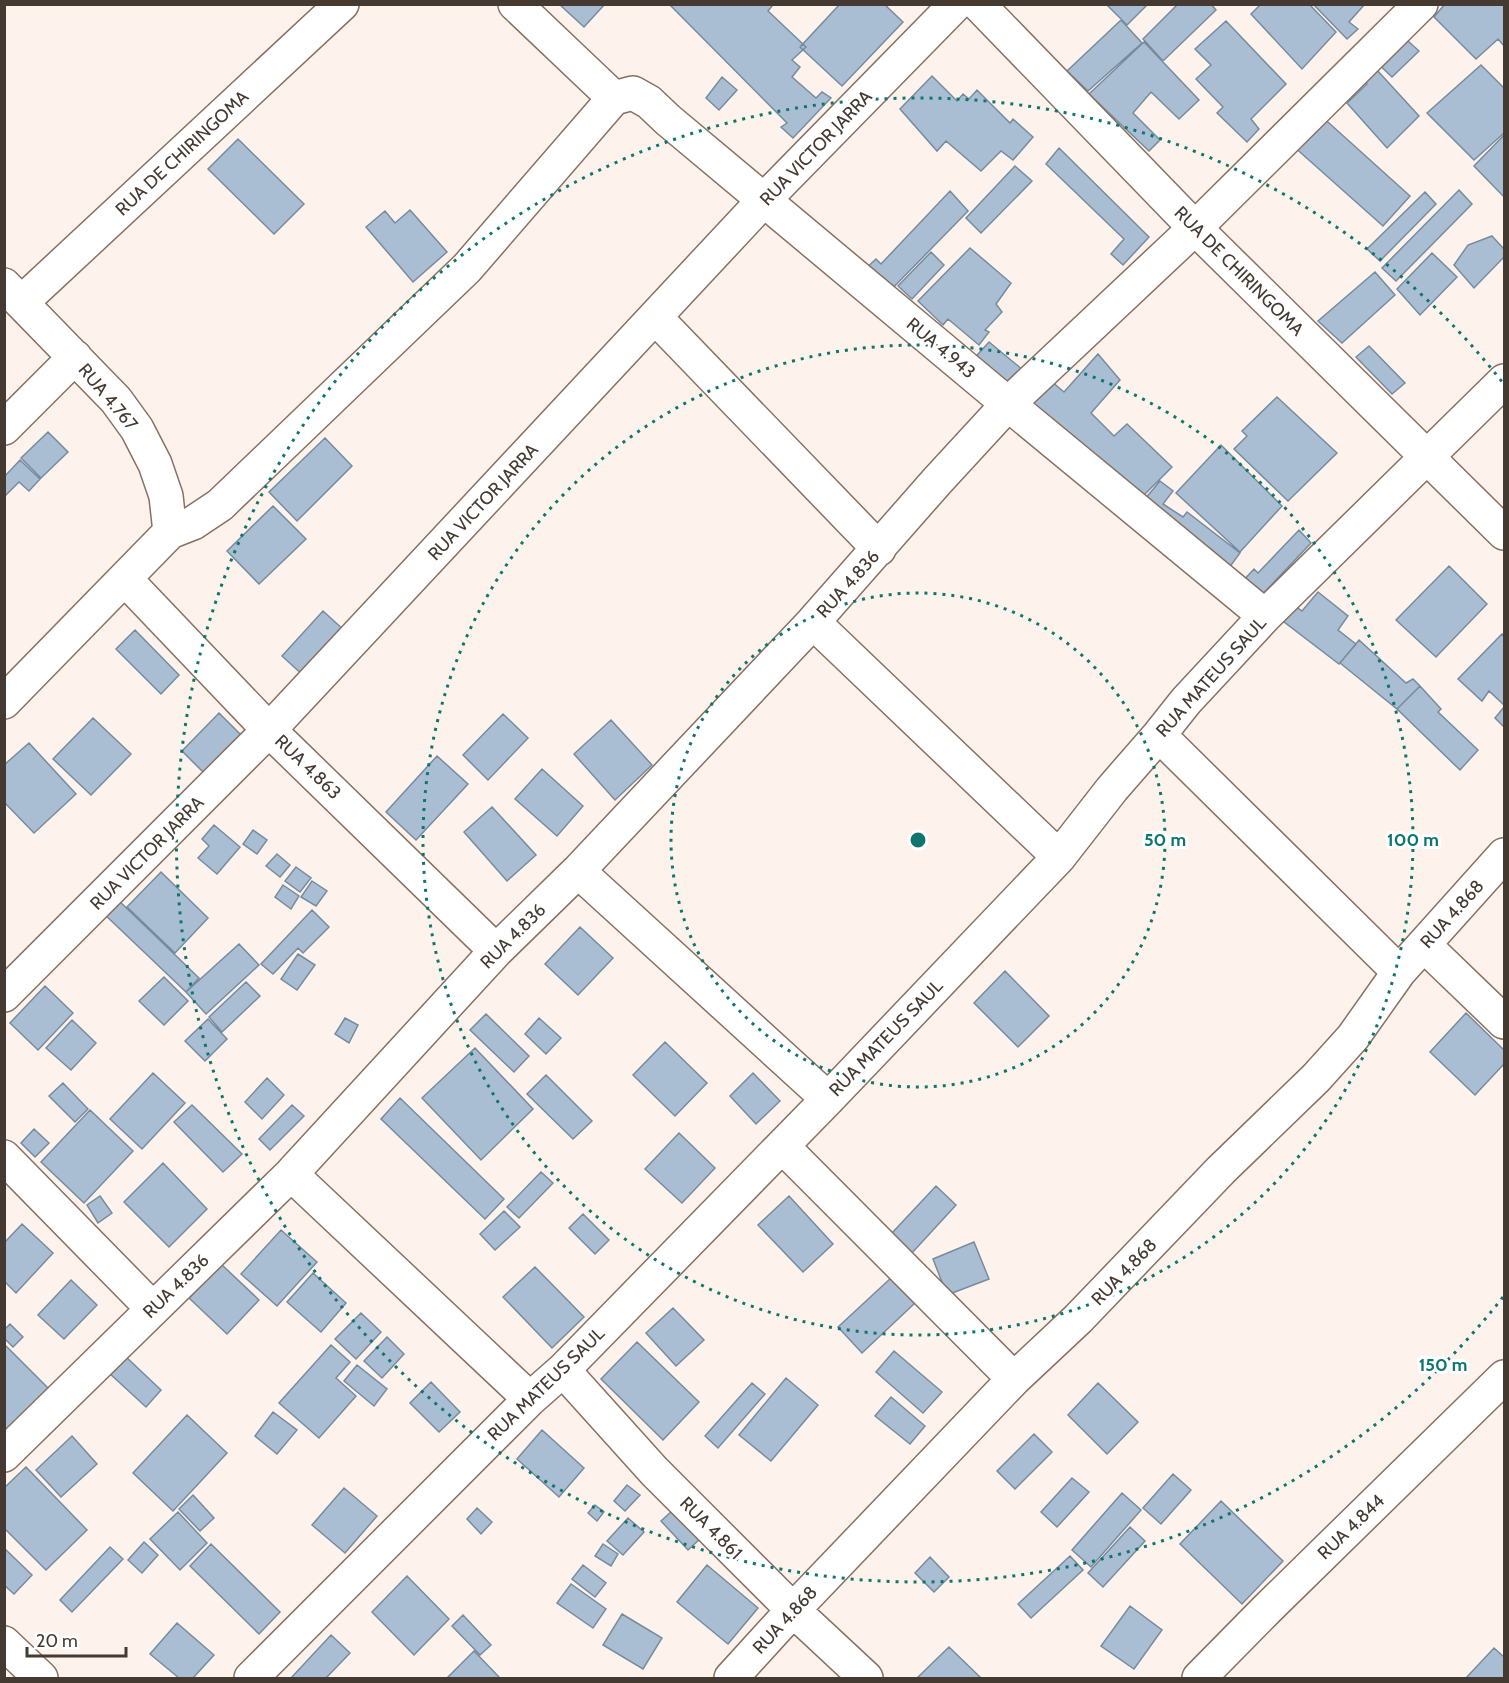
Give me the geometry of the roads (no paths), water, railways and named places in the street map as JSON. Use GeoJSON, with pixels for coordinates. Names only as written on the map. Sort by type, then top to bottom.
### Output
{"type":"FeatureCollection","features":[{"type":"Feature","properties":{"kind":"street","name":"RUA DE CHIRINGOMA"},"geometry":{"type":"LineString","coordinates":[[13,294],[342,4]]}},
{"type":"Feature","properties":{"kind":"street"},"geometry":{"type":"LineString","coordinates":[[4,702],[170,532],[193,523],[220,505],[459,276],[614,98],[515,4]]}},
{"type":"Feature","properties":{"kind":"street","name":"RUA VICTOR JARRA"},"geometry":{"type":"LineString","coordinates":[[4,994],[269,730],[764,200],[956,4]]}},
{"type":"Feature","properties":{"kind":"street","name":"RUA DE CHIRINGOMA"},"geometry":{"type":"LineString","coordinates":[[978,4],[1195,228],[1504,533]]}},
{"type":"Feature","properties":{"kind":"street","name":"RUA 4.836"},"geometry":{"type":"LineString","coordinates":[[4,1455],[291,1174],[496,951],[578,871],[813,622],[1008,404],[1195,228],[1420,4]]}},
{"type":"Feature","properties":{"kind":"street","name":"RUA 4.943"},"geometry":{"type":"LineString","coordinates":[[614,98],[633,93],[649,102],[1008,404],[1265,616]]}},
{"type":"Feature","properties":{"kind":"street","name":"RUA 4.767"},"geometry":{"type":"LineString","coordinates":[[13,294],[116,400],[137,429],[155,464],[166,496],[170,532]]}},
{"type":"Feature","properties":{"kind":"street"},"geometry":{"type":"LineString","coordinates":[[655,317],[879,549]]}},
{"type":"Feature","properties":{"kind":"street"},"geometry":{"type":"LineString","coordinates":[[4,428],[75,357]]}},
{"type":"Feature","properties":{"kind":"street","name":"RUA MATEUS SAUL"},"geometry":{"type":"LineString","coordinates":[[251,1678],[530,1399],[563,1370],[828,1099],[1059,857],[1112,789],[1186,701],[1265,616],[1504,381]]}},
{"type":"Feature","properties":{"kind":"street","name":"RUA 4.863"},"geometry":{"type":"LineString","coordinates":[[125,579],[269,730],[496,951]]}},
{"type":"Feature","properties":{"kind":"street"},"geometry":{"type":"LineString","coordinates":[[813,622],[1059,857]]}},
{"type":"Feature","properties":{"kind":"street"},"geometry":{"type":"LineString","coordinates":[[1159,735],[1399,972]]}},
{"type":"Feature","properties":{"kind":"street","name":"RUA 4.868"},"geometry":{"type":"LineString","coordinates":[[731,1678],[1014,1379],[1078,1319],[1221,1170],[1316,1078],[1353,1036],[1399,972],[1504,855]]}},
{"type":"Feature","properties":{"kind":"street"},"geometry":{"type":"LineString","coordinates":[[578,871],[828,1099]]}},
{"type":"Feature","properties":{"kind":"street"},"geometry":{"type":"LineString","coordinates":[[1424,945],[1504,1022]]}},
{"type":"Feature","properties":{"kind":"street"},"geometry":{"type":"LineString","coordinates":[[782,1146],[1014,1379]]}},
{"type":"Feature","properties":{"kind":"street"},"geometry":{"type":"LineString","coordinates":[[4,1157],[153,1309]]}},
{"type":"Feature","properties":{"kind":"street"},"geometry":{"type":"LineString","coordinates":[[291,1174],[530,1399]]}},
{"type":"Feature","properties":{"kind":"street","name":"RUA 4.861"},"geometry":{"type":"LineString","coordinates":[[563,1370],[654,1471],[793,1610],[866,1678]]}},
{"type":"Feature","properties":{"kind":"street","name":"RUA 4.844"},"geometry":{"type":"LineString","coordinates":[[1199,1678],[1504,1377]]}},
{"type":"Feature","properties":{"kind":"street"},"geometry":{"type":"LineString","coordinates":[[4,1643],[41,1678]]}}]}
